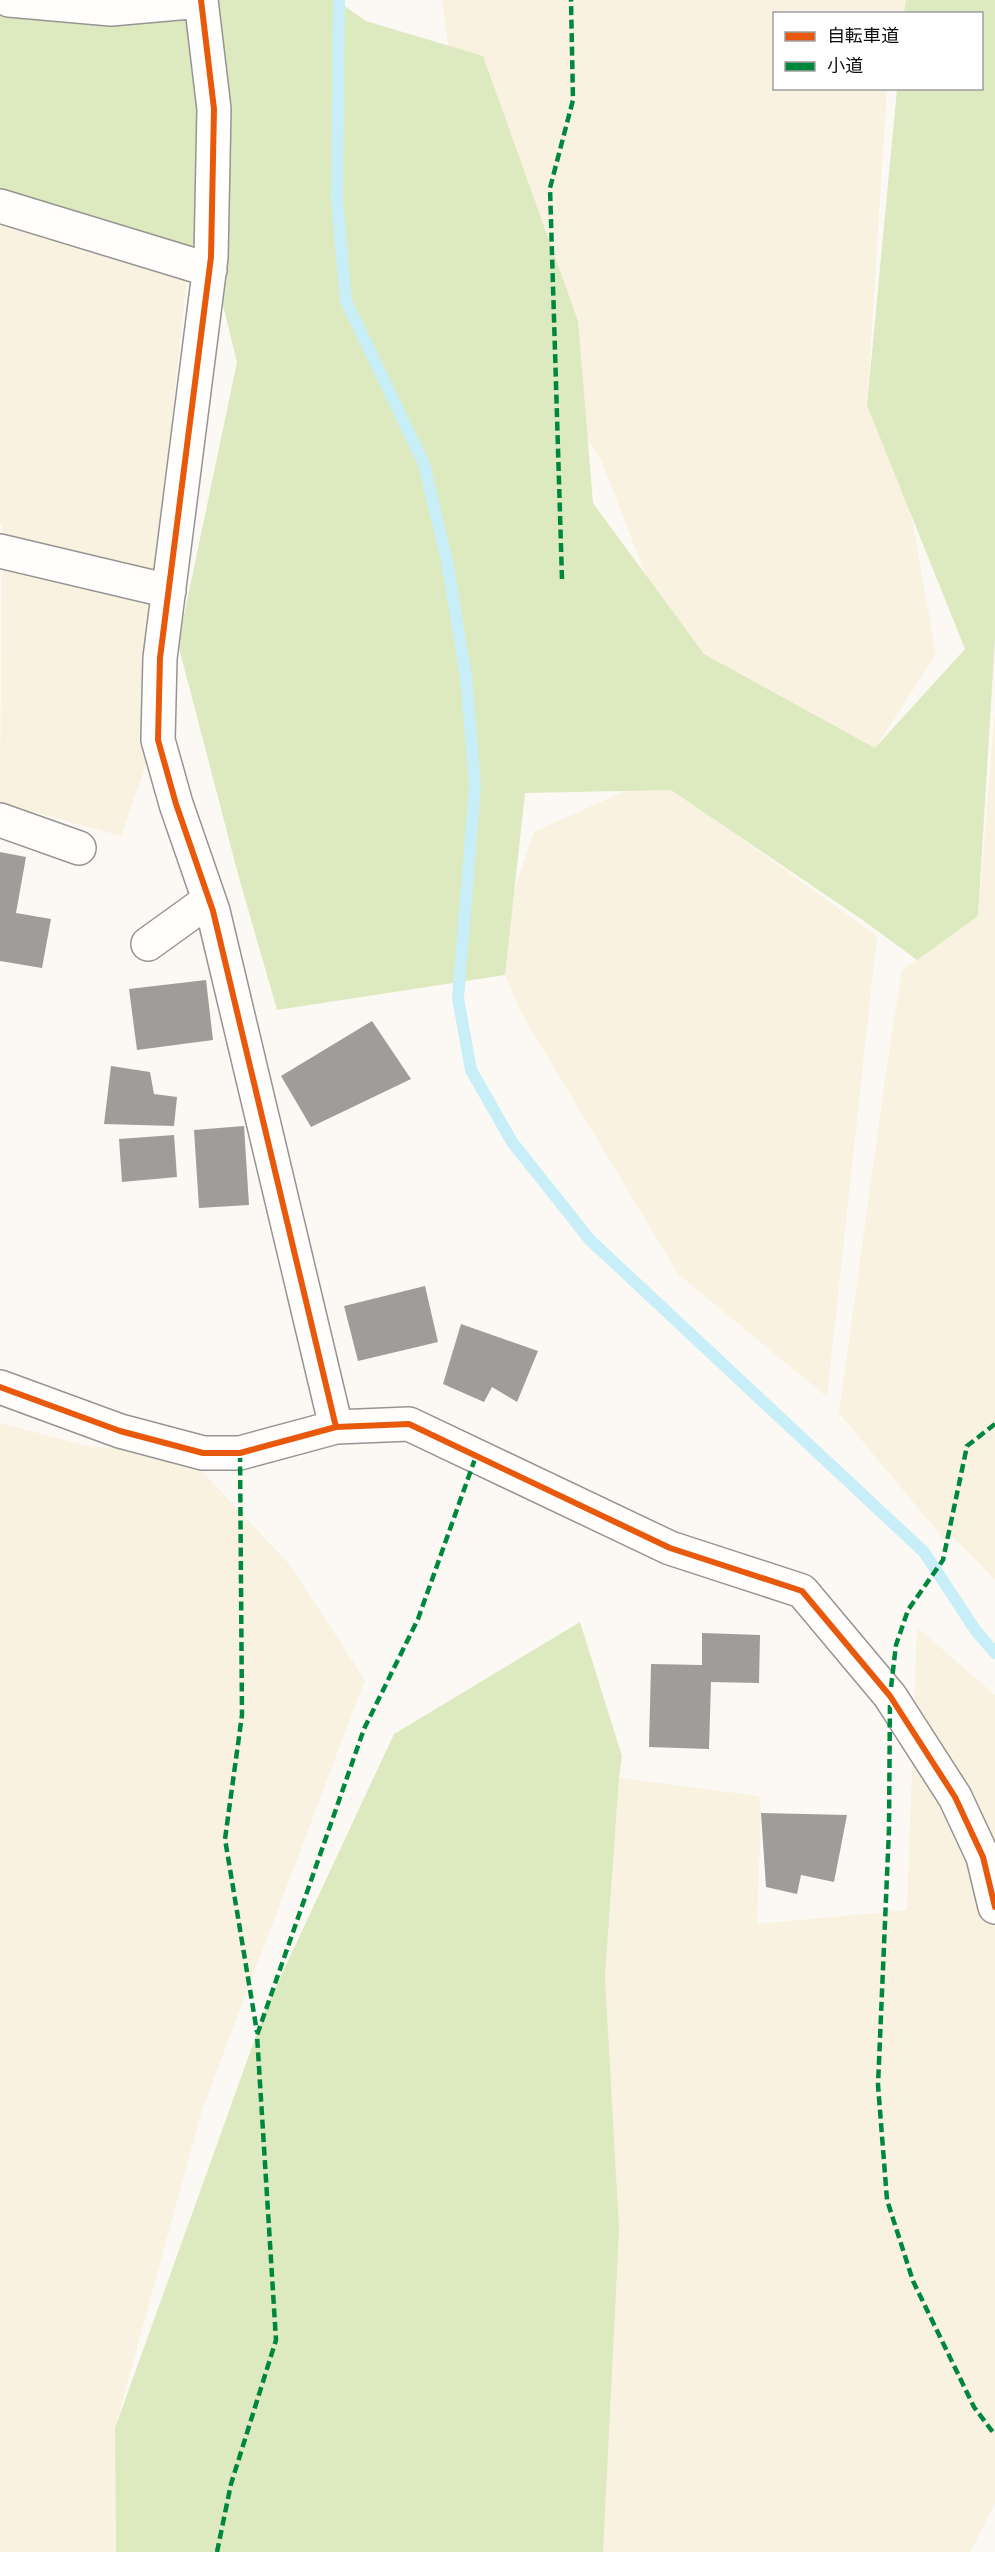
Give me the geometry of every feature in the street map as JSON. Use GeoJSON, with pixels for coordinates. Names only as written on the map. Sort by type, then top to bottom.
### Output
{"type":"FeatureCollection","features":[{"type":"Feature","properties":{"kind":"street"},"geometry":{"type":"LineString","coordinates":[[9,0],[111,9],[201,0],[214,109],[210,270],[160,658],[158,740],[176,804],[209,900],[336,1427]]}},
{"type":"Feature","properties":{"kind":"street"},"geometry":{"type":"LineString","coordinates":[[0,206],[210,270]]}},
{"type":"Feature","properties":{"kind":"street"},"geometry":{"type":"LineString","coordinates":[[0,565],[0,551],[169,591]]}},
{"type":"Feature","properties":{"kind":"street"},"geometry":{"type":"LineString","coordinates":[[0,820],[79,848]]}},
{"type":"Feature","properties":{"kind":"street"},"geometry":{"type":"LineString","coordinates":[[148,944],[209,900]]}},
{"type":"Feature","properties":{"kind":"street"},"geometry":{"type":"LineString","coordinates":[[0,1387],[120,1431],[203,1453],[240,1453],[336,1427],[409,1424],[670,1548],[802,1591],[890,1696],[955,1797],[983,1857],[995,1907]]}},
{"type":"Feature","properties":{"kind":"shaded area"},"geometry":{"type":"Polygon","coordinates":[[[442,0],[927,0],[919,12],[773,12],[773,90],[887,90],[867,405],[908,497],[936,654],[875,749],[780,711],[664,623],[602,462],[477,271],[442,0]]]}},
{"type":"Feature","properties":{"kind":"shaded area"},"geometry":{"type":"Polygon","coordinates":[[[0,222],[187,277],[161,523],[159,728],[121,836],[0,803],[2,525],[0,524],[0,222]]]}},
{"type":"Feature","properties":{"kind":"shaded area"},"geometry":{"type":"Polygon","coordinates":[[[995,710],[995,1580],[950,1534],[947,1543],[839,1413],[902,970],[978,916],[995,710]]]}},
{"type":"Feature","properties":{"kind":"shaded area"},"geometry":{"type":"Polygon","coordinates":[[[656,777],[877,936],[827,1397],[679,1275],[521,1013],[494,949],[534,832],[656,777]]]}},
{"type":"Feature","properties":{"kind":"shaded area"},"geometry":{"type":"Polygon","coordinates":[[[0,1423],[87,1446],[187,1455],[290,1565],[365,1680],[202,2110],[115,2428],[116,2552],[0,2552],[0,1423]]]}},
{"type":"Feature","properties":{"kind":"shaded area"},"geometry":{"type":"Polygon","coordinates":[[[917,1627],[995,1695],[995,2503],[970,2552],[586,2552],[603,2009],[619,1778],[759,1796],[761,1813],[757,1924],[907,1910],[917,1627]]]}},
{"type":"Feature","properties":{"kind":"green space"},"geometry":{"type":"Polygon","coordinates":[[[0,0],[336,0],[366,21],[483,56],[578,321],[593,503],[704,654],[875,748],[965,649],[867,405],[897,90],[983,90],[983,12],[904,12],[906,0],[995,0],[995,639],[978,916],[917,960],[864,921],[671,790],[525,793],[505,975],[277,1010],[238,874],[178,644],[237,362],[211,257],[0,197],[0,0]]]}},
{"type":"Feature","properties":{"kind":"green space"},"geometry":{"type":"Polygon","coordinates":[[[580,1622],[622,1756],[605,1977],[619,2229],[603,2552],[116,2552],[115,2428],[266,2008],[394,1734],[580,1622]]]}},
{"type":"Feature","properties":{"kind":"building"},"geometry":{"type":"Polygon","coordinates":[[[0,852],[26,857],[16,913],[51,919],[42,968],[0,961],[0,852]]]}},
{"type":"Feature","properties":{"kind":"building"},"geometry":{"type":"Polygon","coordinates":[[[206,980],[213,1040],[137,1050],[129,989],[206,980]]]}},
{"type":"Feature","properties":{"kind":"building"},"geometry":{"type":"Polygon","coordinates":[[[372,1021],[411,1079],[311,1127],[281,1076],[372,1021]]]}},
{"type":"Feature","properties":{"kind":"building"},"geometry":{"type":"Polygon","coordinates":[[[111,1066],[150,1072],[154,1094],[177,1097],[174,1126],[104,1124],[111,1066]]]}},
{"type":"Feature","properties":{"kind":"building"},"geometry":{"type":"Polygon","coordinates":[[[244,1126],[249,1205],[199,1208],[194,1130],[244,1126]]]}},
{"type":"Feature","properties":{"kind":"building"},"geometry":{"type":"Polygon","coordinates":[[[174,1135],[177,1177],[122,1182],[119,1139],[174,1135]]]}},
{"type":"Feature","properties":{"kind":"building"},"geometry":{"type":"Polygon","coordinates":[[[425,1286],[438,1342],[358,1361],[344,1306],[425,1286]]]}},
{"type":"Feature","properties":{"kind":"building"},"geometry":{"type":"Polygon","coordinates":[[[461,1324],[538,1351],[517,1402],[492,1387],[484,1402],[443,1384],[461,1324]]]}},
{"type":"Feature","properties":{"kind":"building"},"geometry":{"type":"Polygon","coordinates":[[[702,1633],[760,1635],[759,1683],[711,1682],[709,1749],[649,1747],[651,1664],[702,1665],[702,1633]]]}},
{"type":"Feature","properties":{"kind":"building"},"geometry":{"type":"Polygon","coordinates":[[[761,1813],[847,1815],[834,1882],[801,1875],[797,1894],[766,1887],[761,1813]]]}},
{"type":"Feature","properties":{"kind":"waterway"},"geometry":{"type":"LineString","coordinates":[[339,0],[337,200],[346,301],[424,464],[447,561],[466,677],[475,786],[458,998],[471,1070],[512,1142],[590,1240],[924,1552],[976,1631],[995,1653]]}},
{"type":"Feature","properties":{"kind":"marked path"},"geometry":{"type":"LineString","coordinates":[[562,579],[550,188],[573,100],[571,0]]}},
{"type":"Feature","properties":{"kind":"marked path"},"geometry":{"type":"LineString","coordinates":[[995,1424],[967,1446],[943,1560],[908,1610],[896,1645],[890,1696],[889,1829],[878,2085],[887,2200],[913,2281],[974,2407],[995,2435]]}},
{"type":"Feature","properties":{"kind":"marked path"},"geometry":{"type":"LineString","coordinates":[[240,1453],[242,1715],[225,1839],[257,2032]]}},
{"type":"Feature","properties":{"kind":"marked path"},"geometry":{"type":"LineString","coordinates":[[217,2552],[231,2484],[276,2340],[257,2035],[364,1729],[418,1619],[476,1456]]}},
{"type":"Feature","properties":{"kind":"cycle path"},"geometry":{"type":"LineString","coordinates":[[201,0],[214,109],[211,257],[160,658],[158,740],[176,804],[213,911],[336,1427]]}},
{"type":"Feature","properties":{"kind":"cycle path"},"geometry":{"type":"LineString","coordinates":[[0,1387],[120,1431],[203,1453],[240,1453],[336,1427],[409,1424],[670,1548],[802,1591],[890,1696],[955,1797],[983,1857],[995,1907]]}}]}
